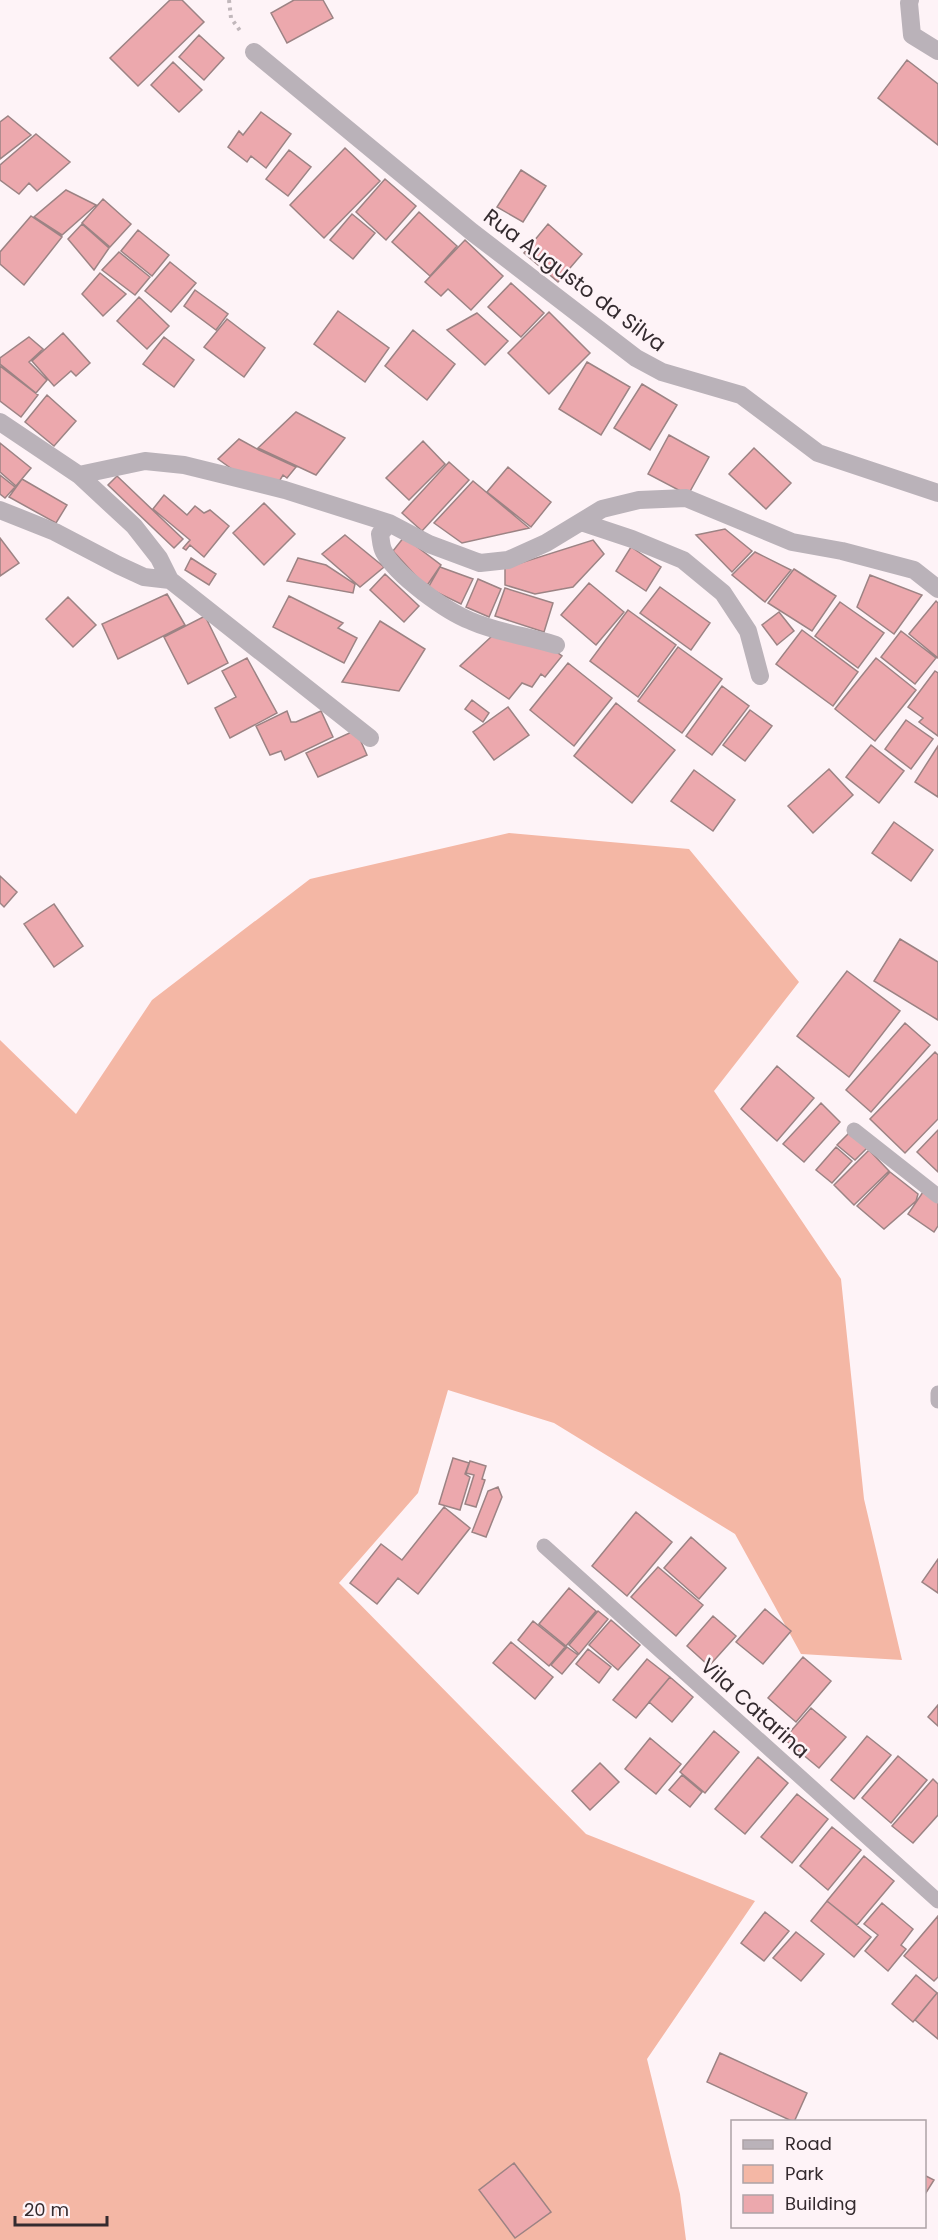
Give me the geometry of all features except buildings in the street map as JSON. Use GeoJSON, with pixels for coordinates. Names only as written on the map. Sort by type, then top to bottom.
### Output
{"type":"FeatureCollection","features":[{"type":"Feature","properties":{"kind":"street"},"geometry":{"type":"LineString","coordinates":[[910,0],[912,35],[938,51]]}},
{"type":"Feature","properties":{"kind":"street","name":"Rua Augusto da Silva"},"geometry":{"type":"LineString","coordinates":[[254,52],[472,232],[636,358],[662,372],[741,395],[818,453],[938,493]]}},
{"type":"Feature","properties":{"kind":"street"},"geometry":{"type":"LineString","coordinates":[[0,422],[79,475],[134,526],[159,558],[170,580],[370,738]]}},
{"type":"Feature","properties":{"kind":"street"},"geometry":{"type":"LineString","coordinates":[[79,475],[145,462],[184,465],[285,490],[389,523],[429,544],[480,563],[508,560],[546,543],[602,509],[639,500],[686,498],[792,542],[842,551],[914,570],[938,589]]}},
{"type":"Feature","properties":{"kind":"street"},"geometry":{"type":"LineString","coordinates":[[0,510],[54,532],[144,576],[170,580]]}},
{"type":"Feature","properties":{"kind":"street"},"geometry":{"type":"LineString","coordinates":[[581,522],[632,538],[683,560],[723,593],[748,631],[760,676]]}},
{"type":"Feature","properties":{"kind":"street"},"geometry":{"type":"LineString","coordinates":[[389,523],[380,534],[384,552],[406,578],[438,602],[469,621],[505,633],[556,645]]}},
{"type":"Feature","properties":{"kind":"lane"},"geometry":{"type":"LineString","coordinates":[[854,1130],[938,1196]]}},
{"type":"Feature","properties":{"kind":"lane"},"geometry":{"type":"LineString","coordinates":[[938,1393],[938,1401]]}},
{"type":"Feature","properties":{"kind":"lane","name":"Vila Catarina"},"geometry":{"type":"LineString","coordinates":[[544,1546],[938,1901]]}},
{"type":"Feature","properties":{"kind":"path"},"geometry":{"type":"LineString","coordinates":[[228,0],[231,18],[254,52]]}},
{"type":"Feature","properties":{"kind":"green space"},"geometry":{"type":"Polygon","coordinates":[[[509,833],[689,849],[799,982],[714,1091],[841,1279],[864,1499],[902,1660],[801,1654],[735,1534],[554,1423],[448,1390],[418,1493],[339,1583],[586,1834],[755,1901],[647,2059],[680,2194],[686,2240],[0,2240],[0,1040],[76,1114],[152,1000],[310,879],[509,833]]]}}]}
